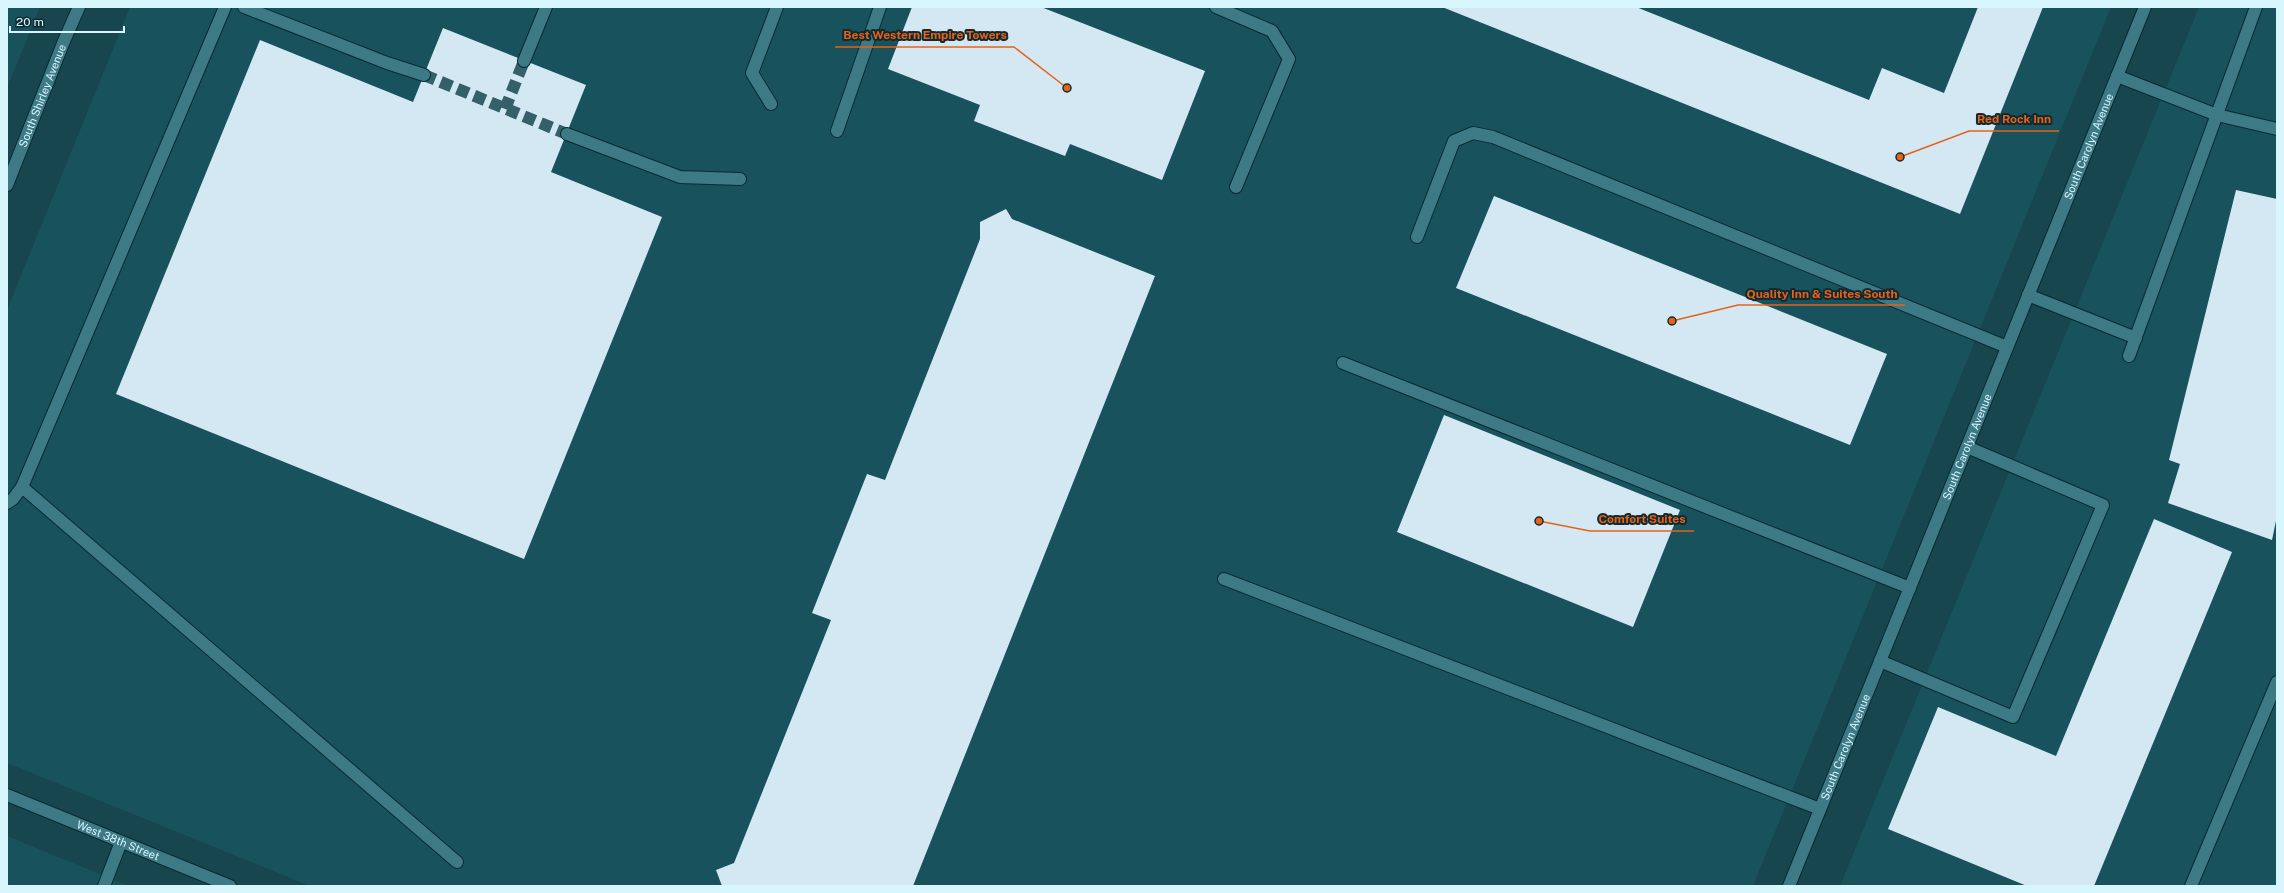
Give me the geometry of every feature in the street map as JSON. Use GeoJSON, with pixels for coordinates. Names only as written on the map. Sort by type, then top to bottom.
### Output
{"type":"FeatureCollection","features":[{"type":"Feature","properties":{"kind":"street","name":"South Shirley Avenue"},"geometry":{"type":"LineString","coordinates":[[7,185],[64,40],[79,7]]}},
{"type":"Feature","properties":{"kind":"street"},"geometry":{"type":"LineString","coordinates":[[7,503],[13,499],[22,487],[225,7]]}},
{"type":"Feature","properties":{"kind":"street"},"geometry":{"type":"LineString","coordinates":[[244,7],[387,63],[424,75]]}},
{"type":"Feature","properties":{"kind":"street"},"geometry":{"type":"LineString","coordinates":[[524,61],[546,7]]}},
{"type":"Feature","properties":{"kind":"street"},"geometry":{"type":"LineString","coordinates":[[771,104],[752,73],[777,7]]}},
{"type":"Feature","properties":{"kind":"street"},"geometry":{"type":"LineString","coordinates":[[837,131],[880,7]]}},
{"type":"Feature","properties":{"kind":"street"},"geometry":{"type":"LineString","coordinates":[[1216,7],[1272,31],[1289,59],[1236,187]]}},
{"type":"Feature","properties":{"kind":"street","name":"South Carolyn Avenue"},"geometry":{"type":"LineString","coordinates":[[1789,886],[2145,7]]}},
{"type":"Feature","properties":{"kind":"street"},"geometry":{"type":"LineString","coordinates":[[2129,356],[2256,7]]}},
{"type":"Feature","properties":{"kind":"street"},"geometry":{"type":"LineString","coordinates":[[2118,76],[2217,115],[2277,128]]}},
{"type":"Feature","properties":{"kind":"street"},"geometry":{"type":"LineString","coordinates":[[566,134],[680,177],[740,179]]}},
{"type":"Feature","properties":{"kind":"street"},"geometry":{"type":"LineString","coordinates":[[1417,238],[1454,142],[1473,134],[1493,137],[2007,347]]}},
{"type":"Feature","properties":{"kind":"street"},"geometry":{"type":"LineString","coordinates":[[2028,295],[2136,338]]}},
{"type":"Feature","properties":{"kind":"street"},"geometry":{"type":"LineString","coordinates":[[1343,363],[1910,588]]}},
{"type":"Feature","properties":{"kind":"street"},"geometry":{"type":"LineString","coordinates":[[1880,661],[2013,717],[2103,505],[1967,447]]}},
{"type":"Feature","properties":{"kind":"street"},"geometry":{"type":"LineString","coordinates":[[22,487],[457,862]]}},
{"type":"Feature","properties":{"kind":"street"},"geometry":{"type":"LineString","coordinates":[[1224,579],[1820,809]]}},
{"type":"Feature","properties":{"kind":"street"},"geometry":{"type":"LineString","coordinates":[[2191,886],[2277,682]]}},
{"type":"Feature","properties":{"kind":"street","name":"West 38th Street"},"geometry":{"type":"LineString","coordinates":[[7,795],[230,886]]}},
{"type":"Feature","properties":{"kind":"street"},"geometry":{"type":"LineString","coordinates":[[104,886],[121,842]]}},
{"type":"Feature","properties":{"kind":"shaded area"},"geometry":{"type":"Polygon","coordinates":[[[7,7],[40,7],[7,88],[7,7]]]}},
{"type":"Feature","properties":{"kind":"shaded area"},"geometry":{"type":"Polygon","coordinates":[[[130,7],[2111,7],[1753,886],[310,886],[7,763],[7,310],[130,7]]]}},
{"type":"Feature","properties":{"kind":"shaded area"},"geometry":{"type":"Polygon","coordinates":[[[2199,7],[2277,7],[2277,886],[1840,886],[2199,7]]]}},
{"type":"Feature","properties":{"kind":"shaded area"},"geometry":{"type":"Polygon","coordinates":[[[7,836],[129,886],[7,886],[7,836]]]}},
{"type":"Feature","properties":{"kind":"building"},"geometry":{"type":"Polygon","coordinates":[[[912,7],[1041,7],[1205,71],[1162,180],[1070,144],[1065,156],[974,121],[980,105],[888,69],[912,7]]]}},
{"type":"Feature","properties":{"kind":"building"},"geometry":{"type":"Polygon","coordinates":[[[1442,7],[1636,7],[1869,100],[1882,68],[1944,93],[1978,7],[2043,7],[1960,214],[1442,7]]]}},
{"type":"Feature","properties":{"kind":"building"},"geometry":{"type":"Polygon","coordinates":[[[443,28],[586,85],[551,172],[662,217],[524,559],[116,394],[260,40],[413,102],[443,28]]]}},
{"type":"Feature","properties":{"kind":"building"},"geometry":{"type":"Polygon","coordinates":[[[2236,190],[2277,199],[2277,516],[2272,540],[2168,503],[2180,464],[2169,460],[2236,190]]]}},
{"type":"Feature","properties":{"kind":"building"},"geometry":{"type":"Polygon","coordinates":[[[1494,196],[1887,354],[1850,445],[1456,288],[1494,196]]]}},
{"type":"Feature","properties":{"kind":"building"},"geometry":{"type":"Polygon","coordinates":[[[1006,209],[1012,219],[1155,276],[913,886],[722,886],[716,870],[734,863],[831,620],[812,613],[867,474],[885,480],[980,239],[980,222],[1006,209]]]}},
{"type":"Feature","properties":{"kind":"building"},"geometry":{"type":"Polygon","coordinates":[[[1444,415],[1680,510],[1633,627],[1397,532],[1444,415]]]}},
{"type":"Feature","properties":{"kind":"building"},"geometry":{"type":"Polygon","coordinates":[[[2154,519],[2232,552],[2094,886],[2027,886],[1888,829],[1938,707],[2056,756],[2154,519]]]}},
{"type":"Feature","properties":{"kind":"tunnel"},"geometry":{"type":"LineString","coordinates":[[505,109],[524,61]]}},
{"type":"Feature","properties":{"kind":"tunnel"},"geometry":{"type":"LineString","coordinates":[[424,75],[567,134]]}},
{"type":"Feature","properties":{"kind":"place","name":"Best Western Empire Towers"},"geometry":{"type":"Point","coordinates":[1067,88]}},
{"type":"Feature","properties":{"kind":"place","name":"Red Rock Inn"},"geometry":{"type":"Point","coordinates":[1900,157]}},
{"type":"Feature","properties":{"kind":"place","name":"Quality Inn & Suites South"},"geometry":{"type":"Point","coordinates":[1672,321]}},
{"type":"Feature","properties":{"kind":"place","name":"Comfort Suites"},"geometry":{"type":"Point","coordinates":[1539,521]}}]}
